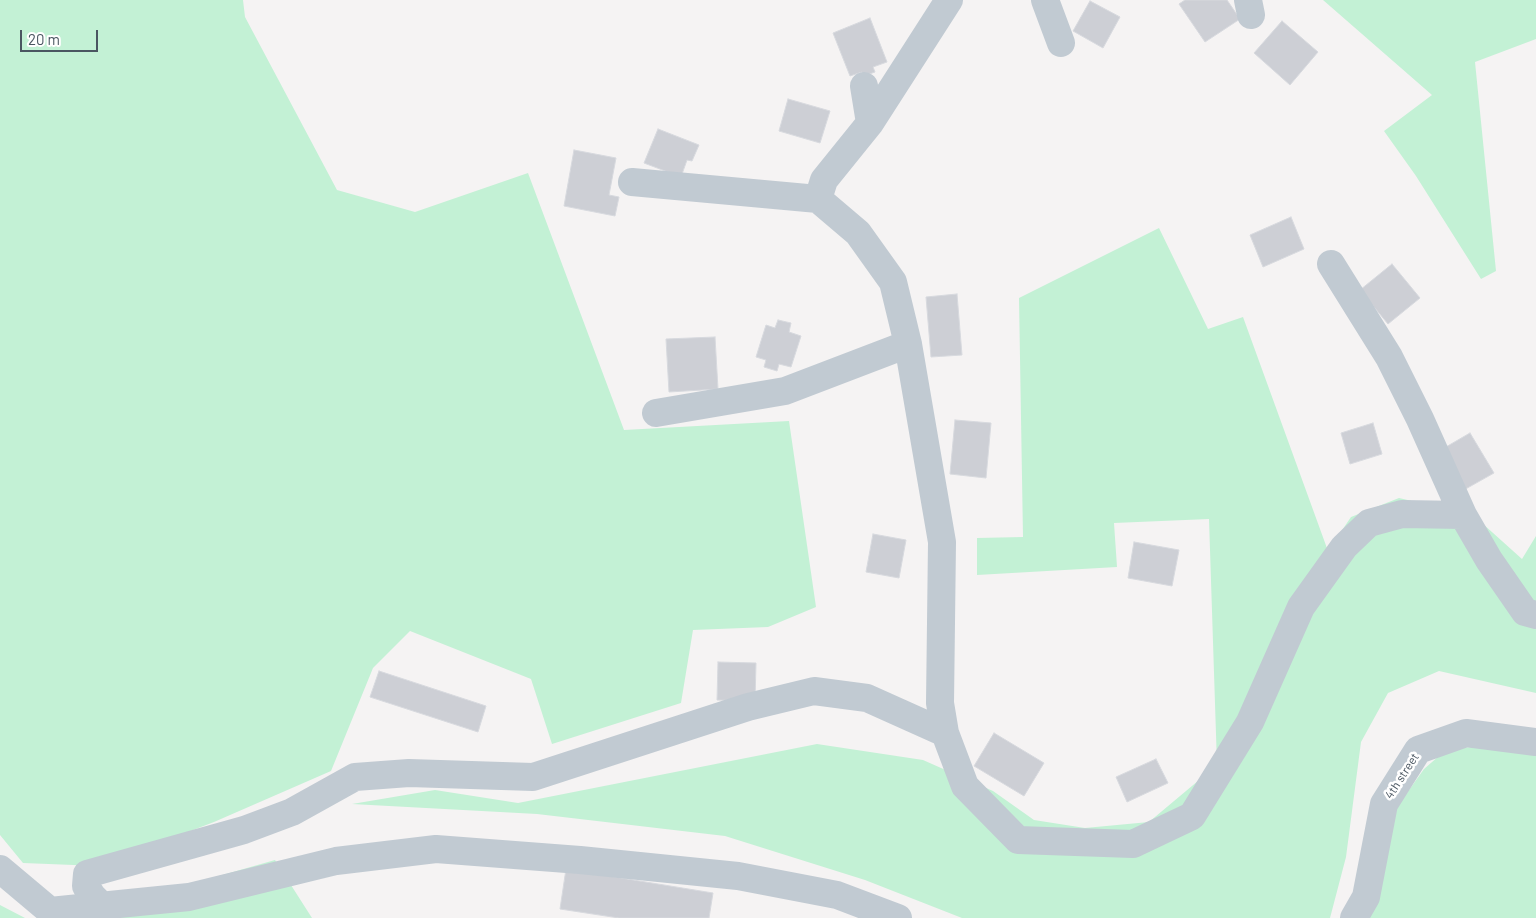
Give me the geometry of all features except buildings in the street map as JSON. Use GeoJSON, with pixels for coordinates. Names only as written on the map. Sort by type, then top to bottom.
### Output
{"type":"FeatureCollection","features":[{"type":"Feature","properties":{"kind":"street"},"geometry":{"type":"LineString","coordinates":[[818,199],[824,180],[870,123],[949,0]]}},
{"type":"Feature","properties":{"kind":"street"},"geometry":{"type":"LineString","coordinates":[[1045,0],[1061,44]]}},
{"type":"Feature","properties":{"kind":"street"},"geometry":{"type":"LineString","coordinates":[[864,86],[870,123]]}},
{"type":"Feature","properties":{"kind":"street"},"geometry":{"type":"LineString","coordinates":[[632,182],[818,199],[858,232],[893,282],[908,344],[942,542],[940,703],[945,733],[965,786],[1018,840],[1133,844],[1192,816],[1250,722],[1301,607],[1344,546],[1369,523],[1402,514],[1463,515]]}},
{"type":"Feature","properties":{"kind":"street"},"geometry":{"type":"LineString","coordinates":[[1331,264],[1390,357],[1463,515],[1489,560],[1525,612],[1536,615]]}},
{"type":"Feature","properties":{"kind":"street"},"geometry":{"type":"LineString","coordinates":[[656,413],[785,391],[908,344]]}},
{"type":"Feature","properties":{"kind":"street"},"geometry":{"type":"LineString","coordinates":[[102,906],[92,896],[86,886],[87,874],[244,830],[292,812],[355,777],[408,773],[533,777],[748,707],[814,691],[868,698],[945,733]]}},
{"type":"Feature","properties":{"kind":"street","name":"4th street"},"geometry":{"type":"LineString","coordinates":[[1354,918],[1366,897],[1384,804],[1418,750],[1466,732],[1536,742]]}},
{"type":"Feature","properties":{"kind":"street"},"geometry":{"type":"LineString","coordinates":[[0,869],[53,915],[102,906],[188,897],[336,861],[436,849],[580,860],[738,876],[837,895],[898,918]]}},
{"type":"Feature","properties":{"kind":"green space"},"geometry":{"type":"Polygon","coordinates":[[[0,0],[243,0],[245,17],[337,190],[415,212],[528,173],[624,430],[789,421],[816,607],[768,627],[693,630],[681,703],[552,744],[531,679],[410,631],[373,668],[331,771],[214,822],[99,866],[23,863],[0,835],[0,0]]]}},
{"type":"Feature","properties":{"kind":"green space"},"geometry":{"type":"Polygon","coordinates":[[[1323,0],[1536,0],[1536,39],[1475,62],[1496,271],[1481,279],[1416,176],[1384,131],[1432,95],[1323,0]]]}},
{"type":"Feature","properties":{"kind":"green space"},"geometry":{"type":"Polygon","coordinates":[[[1159,228],[1208,329],[1243,317],[1328,551],[1351,517],[1399,498],[1473,515],[1522,559],[1536,536],[1536,693],[1439,671],[1388,693],[1361,742],[1346,857],[1330,918],[962,918],[865,880],[725,836],[537,814],[352,804],[435,790],[518,803],[817,744],[923,760],[993,791],[1034,820],[1085,828],[1149,822],[1217,765],[1209,519],[1114,523],[1117,567],[977,575],[977,538],[1023,537],[1019,298],[1159,228]]]}},
{"type":"Feature","properties":{"kind":"green space"},"geometry":{"type":"Polygon","coordinates":[[[1472,747],[1536,755],[1536,918],[1368,918],[1394,811],[1424,769],[1447,749],[1472,747]]]}},
{"type":"Feature","properties":{"kind":"green space"},"geometry":{"type":"Polygon","coordinates":[[[275,860],[312,918],[72,918],[275,860]]]}},
{"type":"Feature","properties":{"kind":"green space"},"geometry":{"type":"Polygon","coordinates":[[[0,905],[25,918],[0,918],[0,905]]]}}]}
